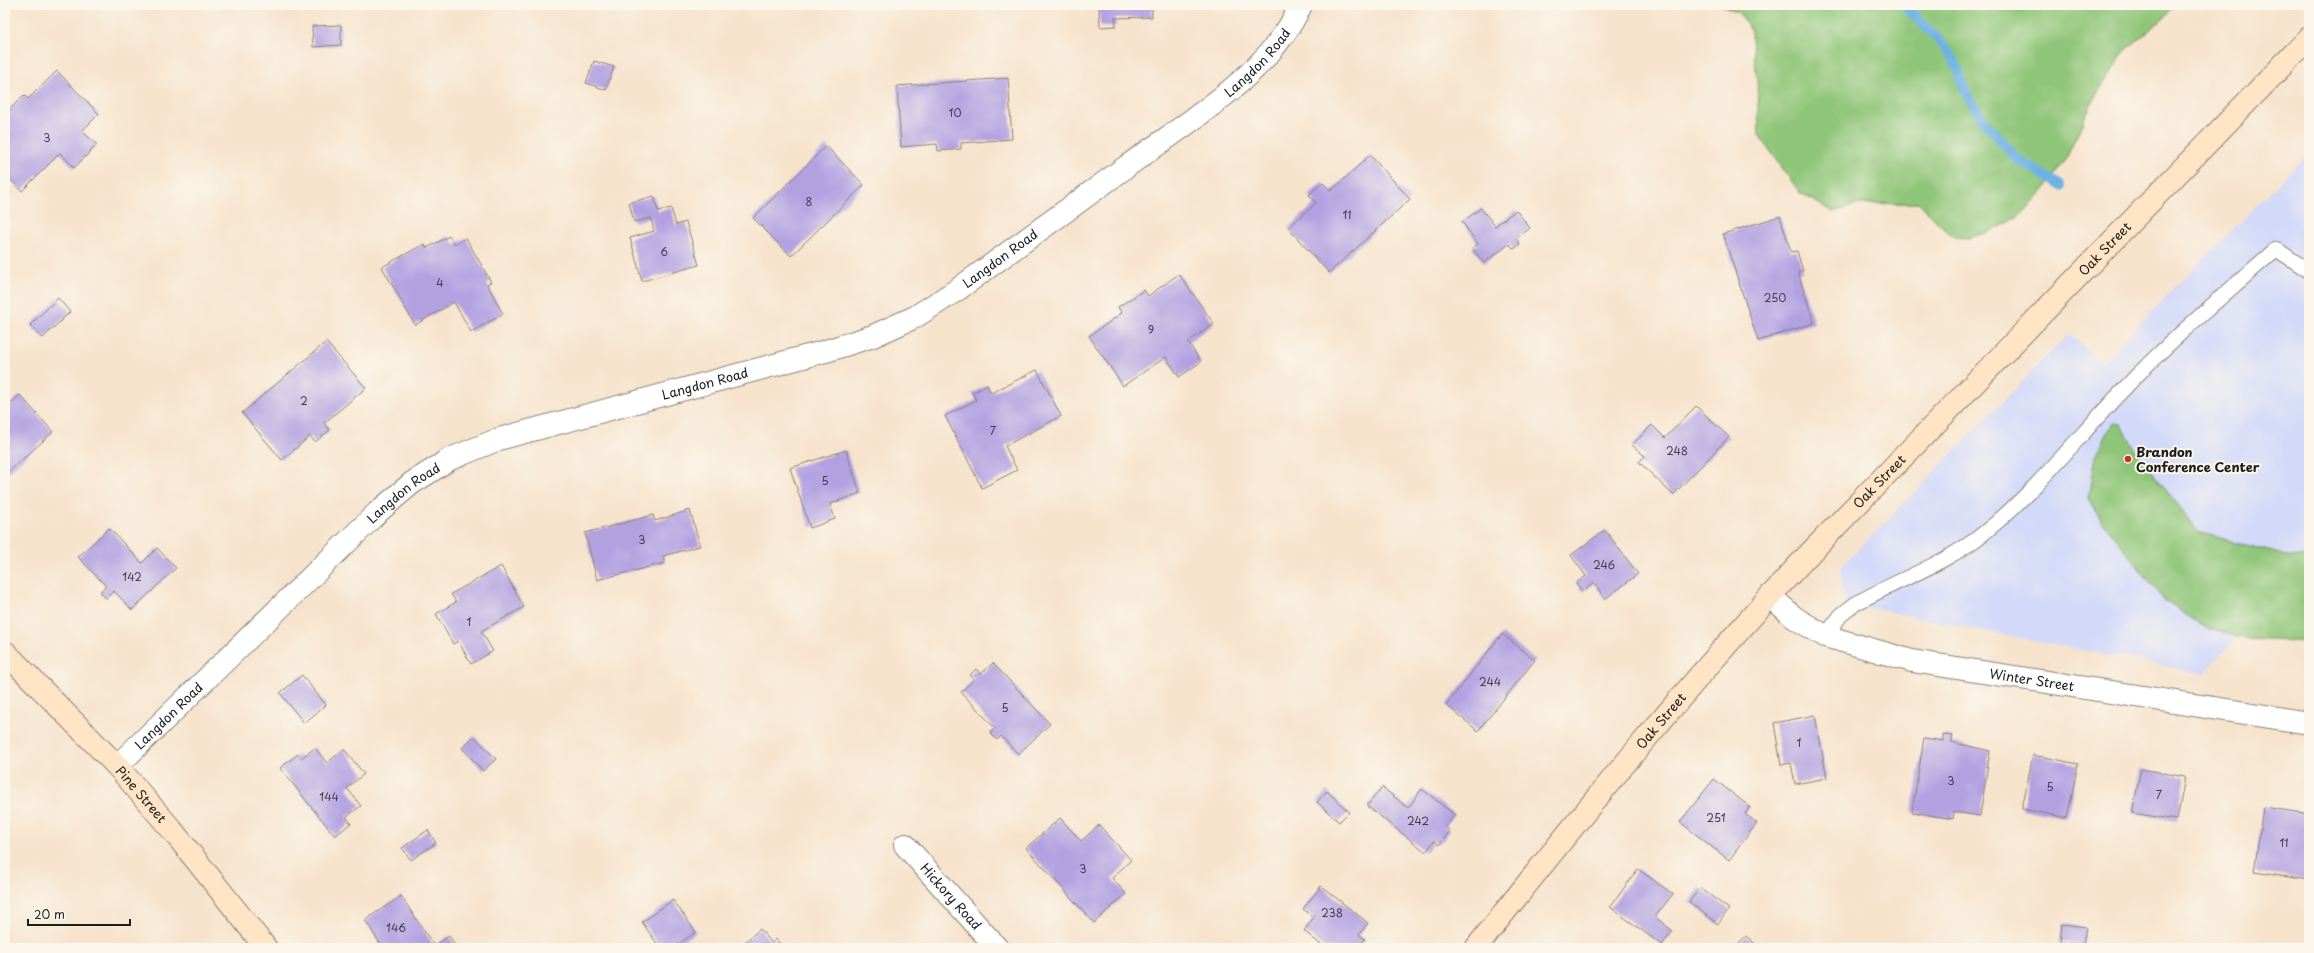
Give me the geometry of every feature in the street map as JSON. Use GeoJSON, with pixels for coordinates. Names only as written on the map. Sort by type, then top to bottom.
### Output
{"type":"FeatureCollection","features":[{"type":"Feature","properties":{"kind":"main road","name":"Oak Street"},"geometry":{"type":"LineString","coordinates":[[1476,948],[1658,723],[1770,596],[2309,38]]}},
{"type":"Feature","properties":{"kind":"main road","name":"Pine Street"},"geometry":{"type":"LineString","coordinates":[[5,652],[117,766],[172,830],[266,948]]}},
{"type":"Feature","properties":{"kind":"street","name":"Langdon Road"},"geometry":{"type":"LineString","coordinates":[[117,766],[378,512],[412,483],[450,458],[499,439],[826,351],[873,336],[915,317],[957,290],[1208,107],[1270,53],[1292,25],[1300,5]]}},
{"type":"Feature","properties":{"kind":"street","name":"Winter Street"},"geometry":{"type":"LineString","coordinates":[[1770,596],[1795,618],[1825,636],[1912,661],[2309,723]]}},
{"type":"Feature","properties":{"kind":"street","name":"Hickory Road"},"geometry":{"type":"LineString","coordinates":[[905,845],[998,948]]}},
{"type":"Feature","properties":{"kind":"lane"},"geometry":{"type":"LineString","coordinates":[[1825,636],[1841,615],[1855,604],[1951,555],[1983,534],[2009,511],[2069,450],[2122,390],[2155,357],[2276,249],[2309,271]]}},
{"type":"Feature","properties":{"kind":"shaded area","name":"Brandon Conference Center"},"geometry":{"type":"Polygon","coordinates":[[[2309,152],[2309,557],[2204,674],[1844,603],[1840,568],[2069,334],[2102,362],[2309,152]]]}},
{"type":"Feature","properties":{"kind":"green space"},"geometry":{"type":"Polygon","coordinates":[[[1722,5],[2178,5],[2125,51],[2093,100],[2065,161],[2037,199],[2010,222],[1987,233],[1968,238],[1956,237],[1948,232],[1918,203],[1860,204],[1833,212],[1800,193],[1759,135],[1757,80],[1751,30],[1738,12],[1722,5]]]}},
{"type":"Feature","properties":{"kind":"green space"},"geometry":{"type":"Polygon","coordinates":[[[2113,423],[2121,424],[2139,456],[2198,532],[2287,556],[2309,557],[2309,642],[2246,639],[2206,628],[2165,601],[2102,521],[2089,498],[2096,455],[2113,423]]]}},
{"type":"Feature","properties":{"kind":"building"},"geometry":{"type":"Polygon","coordinates":[[[1099,5],[1152,5],[1152,17],[1115,18],[1116,26],[1100,27],[1099,5]]]}},
{"type":"Feature","properties":{"kind":"building"},"geometry":{"type":"Polygon","coordinates":[[[341,25],[341,45],[313,47],[312,26],[341,25]]]}},
{"type":"Feature","properties":{"kind":"building"},"geometry":{"type":"Polygon","coordinates":[[[594,61],[614,67],[606,90],[586,83],[594,61]]]}},
{"type":"Feature","properties":{"kind":"building"},"geometry":{"type":"Polygon","coordinates":[[[57,71],[99,114],[82,131],[97,145],[74,168],[60,153],[22,191],[5,174],[5,114],[24,95],[28,99],[57,71]]]}},
{"type":"Feature","properties":{"kind":"building"},"geometry":{"type":"Polygon","coordinates":[[[1008,78],[1012,139],[961,143],[961,149],[938,151],[937,144],[901,147],[897,86],[1008,78]]]}},
{"type":"Feature","properties":{"kind":"building"},"geometry":{"type":"Polygon","coordinates":[[[826,146],[864,185],[791,256],[753,218],[826,146]]]}},
{"type":"Feature","properties":{"kind":"building"},"geometry":{"type":"Polygon","coordinates":[[[1370,155],[1410,199],[1329,273],[1288,228],[1316,203],[1309,195],[1322,182],[1331,191],[1370,155]]]}},
{"type":"Feature","properties":{"kind":"building"},"geometry":{"type":"Polygon","coordinates":[[[654,196],[658,211],[671,208],[676,225],[686,222],[699,265],[642,281],[630,238],[654,231],[651,218],[634,222],[629,203],[654,196]]]}},
{"type":"Feature","properties":{"kind":"building"},"geometry":{"type":"Polygon","coordinates":[[[1481,208],[1495,226],[1516,210],[1530,228],[1516,239],[1520,244],[1514,249],[1509,244],[1484,263],[1472,248],[1478,244],[1462,222],[1481,208]]]}},
{"type":"Feature","properties":{"kind":"building"},"geometry":{"type":"Polygon","coordinates":[[[1780,216],[1791,252],[1797,251],[1803,271],[1798,272],[1814,323],[1758,341],[1723,234],[1780,216]]]}},
{"type":"Feature","properties":{"kind":"building"},"geometry":{"type":"Polygon","coordinates":[[[449,236],[454,244],[466,238],[491,282],[487,284],[503,314],[471,332],[454,302],[415,325],[382,267],[424,244],[427,248],[449,236]]]}},
{"type":"Feature","properties":{"kind":"building"},"geometry":{"type":"Polygon","coordinates":[[[1179,274],[1214,324],[1188,342],[1201,362],[1179,377],[1166,357],[1123,386],[1089,336],[1122,313],[1118,307],[1144,290],[1148,296],[1179,274]]]}},
{"type":"Feature","properties":{"kind":"building"},"geometry":{"type":"Polygon","coordinates":[[[58,298],[70,312],[43,338],[30,325],[58,298]]]}},
{"type":"Feature","properties":{"kind":"building"},"geometry":{"type":"Polygon","coordinates":[[[326,342],[366,388],[324,423],[330,430],[315,442],[310,436],[282,460],[242,413],[326,342]]]}},
{"type":"Feature","properties":{"kind":"building"},"geometry":{"type":"Polygon","coordinates":[[[1037,370],[1061,416],[1005,446],[1017,470],[982,488],[945,416],[976,400],[972,393],[987,385],[991,393],[1037,370]]]}},
{"type":"Feature","properties":{"kind":"building"},"geometry":{"type":"Polygon","coordinates":[[[20,395],[53,432],[5,475],[5,408],[20,395]]]}},
{"type":"Feature","properties":{"kind":"building"},"geometry":{"type":"Polygon","coordinates":[[[1696,406],[1729,437],[1673,495],[1639,462],[1645,456],[1632,445],[1652,425],[1665,438],[1696,406]]]}},
{"type":"Feature","properties":{"kind":"building"},"geometry":{"type":"Polygon","coordinates":[[[846,450],[860,493],[830,504],[835,519],[810,528],[790,468],[846,450]]]}},
{"type":"Feature","properties":{"kind":"building"},"geometry":{"type":"Polygon","coordinates":[[[690,510],[700,546],[663,556],[665,563],[597,580],[585,533],[653,515],[655,521],[690,510]]]}},
{"type":"Feature","properties":{"kind":"building"},"geometry":{"type":"Polygon","coordinates":[[[109,528],[142,563],[157,548],[176,568],[132,610],[114,591],[106,598],[100,592],[106,586],[78,557],[109,528]]]}},
{"type":"Feature","properties":{"kind":"building"},"geometry":{"type":"Polygon","coordinates":[[[1605,530],[1638,574],[1605,599],[1594,583],[1583,592],[1576,583],[1586,576],[1571,555],[1605,530]]]}},
{"type":"Feature","properties":{"kind":"building"},"geometry":{"type":"Polygon","coordinates":[[[501,566],[524,607],[481,631],[493,651],[471,664],[458,641],[453,644],[436,614],[456,602],[451,594],[501,566]]]}},
{"type":"Feature","properties":{"kind":"building"},"geometry":{"type":"Polygon","coordinates":[[[1502,634],[1535,660],[1478,731],[1446,705],[1502,634]]]}},
{"type":"Feature","properties":{"kind":"building"},"geometry":{"type":"Polygon","coordinates":[[[993,663],[1050,724],[1018,754],[1001,736],[997,740],[990,733],[995,728],[961,692],[974,679],[970,675],[976,669],[981,674],[993,663]]]}},
{"type":"Feature","properties":{"kind":"building"},"geometry":{"type":"Polygon","coordinates":[[[302,675],[326,705],[304,723],[280,693],[302,675]]]}},
{"type":"Feature","properties":{"kind":"building"},"geometry":{"type":"Polygon","coordinates":[[[1815,715],[1827,778],[1795,784],[1791,763],[1781,765],[1774,723],[1815,715]]]}},
{"type":"Feature","properties":{"kind":"building"},"geometry":{"type":"Polygon","coordinates":[[[1943,735],[1953,736],[1951,742],[1990,751],[1980,816],[1954,812],[1953,819],[1912,812],[1924,738],[1943,741],[1943,735]]]}},
{"type":"Feature","properties":{"kind":"building"},"geometry":{"type":"Polygon","coordinates":[[[474,736],[496,759],[483,771],[462,748],[474,736]]]}},
{"type":"Feature","properties":{"kind":"building"},"geometry":{"type":"Polygon","coordinates":[[[315,748],[327,763],[344,749],[364,774],[347,788],[361,806],[346,817],[351,823],[335,836],[280,768],[298,754],[301,758],[315,748]]]}},
{"type":"Feature","properties":{"kind":"building"},"geometry":{"type":"Polygon","coordinates":[[[2033,755],[2078,764],[2067,818],[2022,809],[2033,755]]]}},
{"type":"Feature","properties":{"kind":"building"},"geometry":{"type":"Polygon","coordinates":[[[2141,769],[2185,777],[2177,820],[2132,813],[2141,769]]]}},
{"type":"Feature","properties":{"kind":"building"},"geometry":{"type":"Polygon","coordinates":[[[1714,779],[1750,807],[1745,814],[1757,823],[1729,860],[1680,822],[1714,779]]]}},
{"type":"Feature","properties":{"kind":"building"},"geometry":{"type":"Polygon","coordinates":[[[1382,787],[1408,808],[1422,789],[1455,815],[1445,827],[1450,831],[1439,845],[1434,841],[1426,852],[1367,806],[1382,787]]]}},
{"type":"Feature","properties":{"kind":"building"},"geometry":{"type":"Polygon","coordinates":[[[1327,791],[1349,812],[1339,822],[1317,802],[1327,791]]]}},
{"type":"Feature","properties":{"kind":"building"},"geometry":{"type":"Polygon","coordinates":[[[2263,807],[2309,814],[2309,880],[2254,872],[2263,807]]]}},
{"type":"Feature","properties":{"kind":"building"},"geometry":{"type":"Polygon","coordinates":[[[1060,818],[1081,841],[1099,825],[1131,860],[1112,878],[1126,894],[1094,923],[1026,848],[1060,818]]]}},
{"type":"Feature","properties":{"kind":"building"},"geometry":{"type":"Polygon","coordinates":[[[428,830],[436,843],[411,860],[402,848],[428,830]]]}},
{"type":"Feature","properties":{"kind":"building"},"geometry":{"type":"Polygon","coordinates":[[[1638,869],[1673,894],[1655,917],[1673,931],[1662,945],[1610,907],[1638,869]]]}},
{"type":"Feature","properties":{"kind":"building"},"geometry":{"type":"Polygon","coordinates":[[[1321,886],[1368,923],[1359,935],[1365,939],[1357,948],[1325,948],[1304,931],[1314,917],[1303,909],[1321,886]]]}},
{"type":"Feature","properties":{"kind":"building"},"geometry":{"type":"Polygon","coordinates":[[[1700,888],[1729,909],[1718,924],[1689,902],[1700,888]]]}},
{"type":"Feature","properties":{"kind":"building"},"geometry":{"type":"Polygon","coordinates":[[[401,896],[434,946],[449,936],[457,948],[383,948],[365,920],[401,896]]]}},
{"type":"Feature","properties":{"kind":"building"},"geometry":{"type":"Polygon","coordinates":[[[673,900],[696,932],[673,948],[660,948],[642,922],[673,900]]]}},
{"type":"Feature","properties":{"kind":"building"},"geometry":{"type":"Polygon","coordinates":[[[2062,924],[2086,927],[2083,945],[2060,942],[2062,924]]]}},
{"type":"Feature","properties":{"kind":"building"},"geometry":{"type":"Polygon","coordinates":[[[760,929],[772,943],[776,939],[784,948],[738,948],[760,929]]]}},
{"type":"Feature","properties":{"kind":"building"},"geometry":{"type":"Polygon","coordinates":[[[1746,936],[1760,948],[1736,948],[1746,936]]]}},
{"type":"Feature","properties":{"kind":"waterway"},"geometry":{"type":"LineString","coordinates":[[1903,5],[1940,41],[1954,60],[1966,93],[1985,122],[2016,158],[2061,186]]}},
{"type":"Feature","properties":{"kind":"place","name":"Brandon Conference Center"},"geometry":{"type":"Point","coordinates":[2128,459]}}]}
